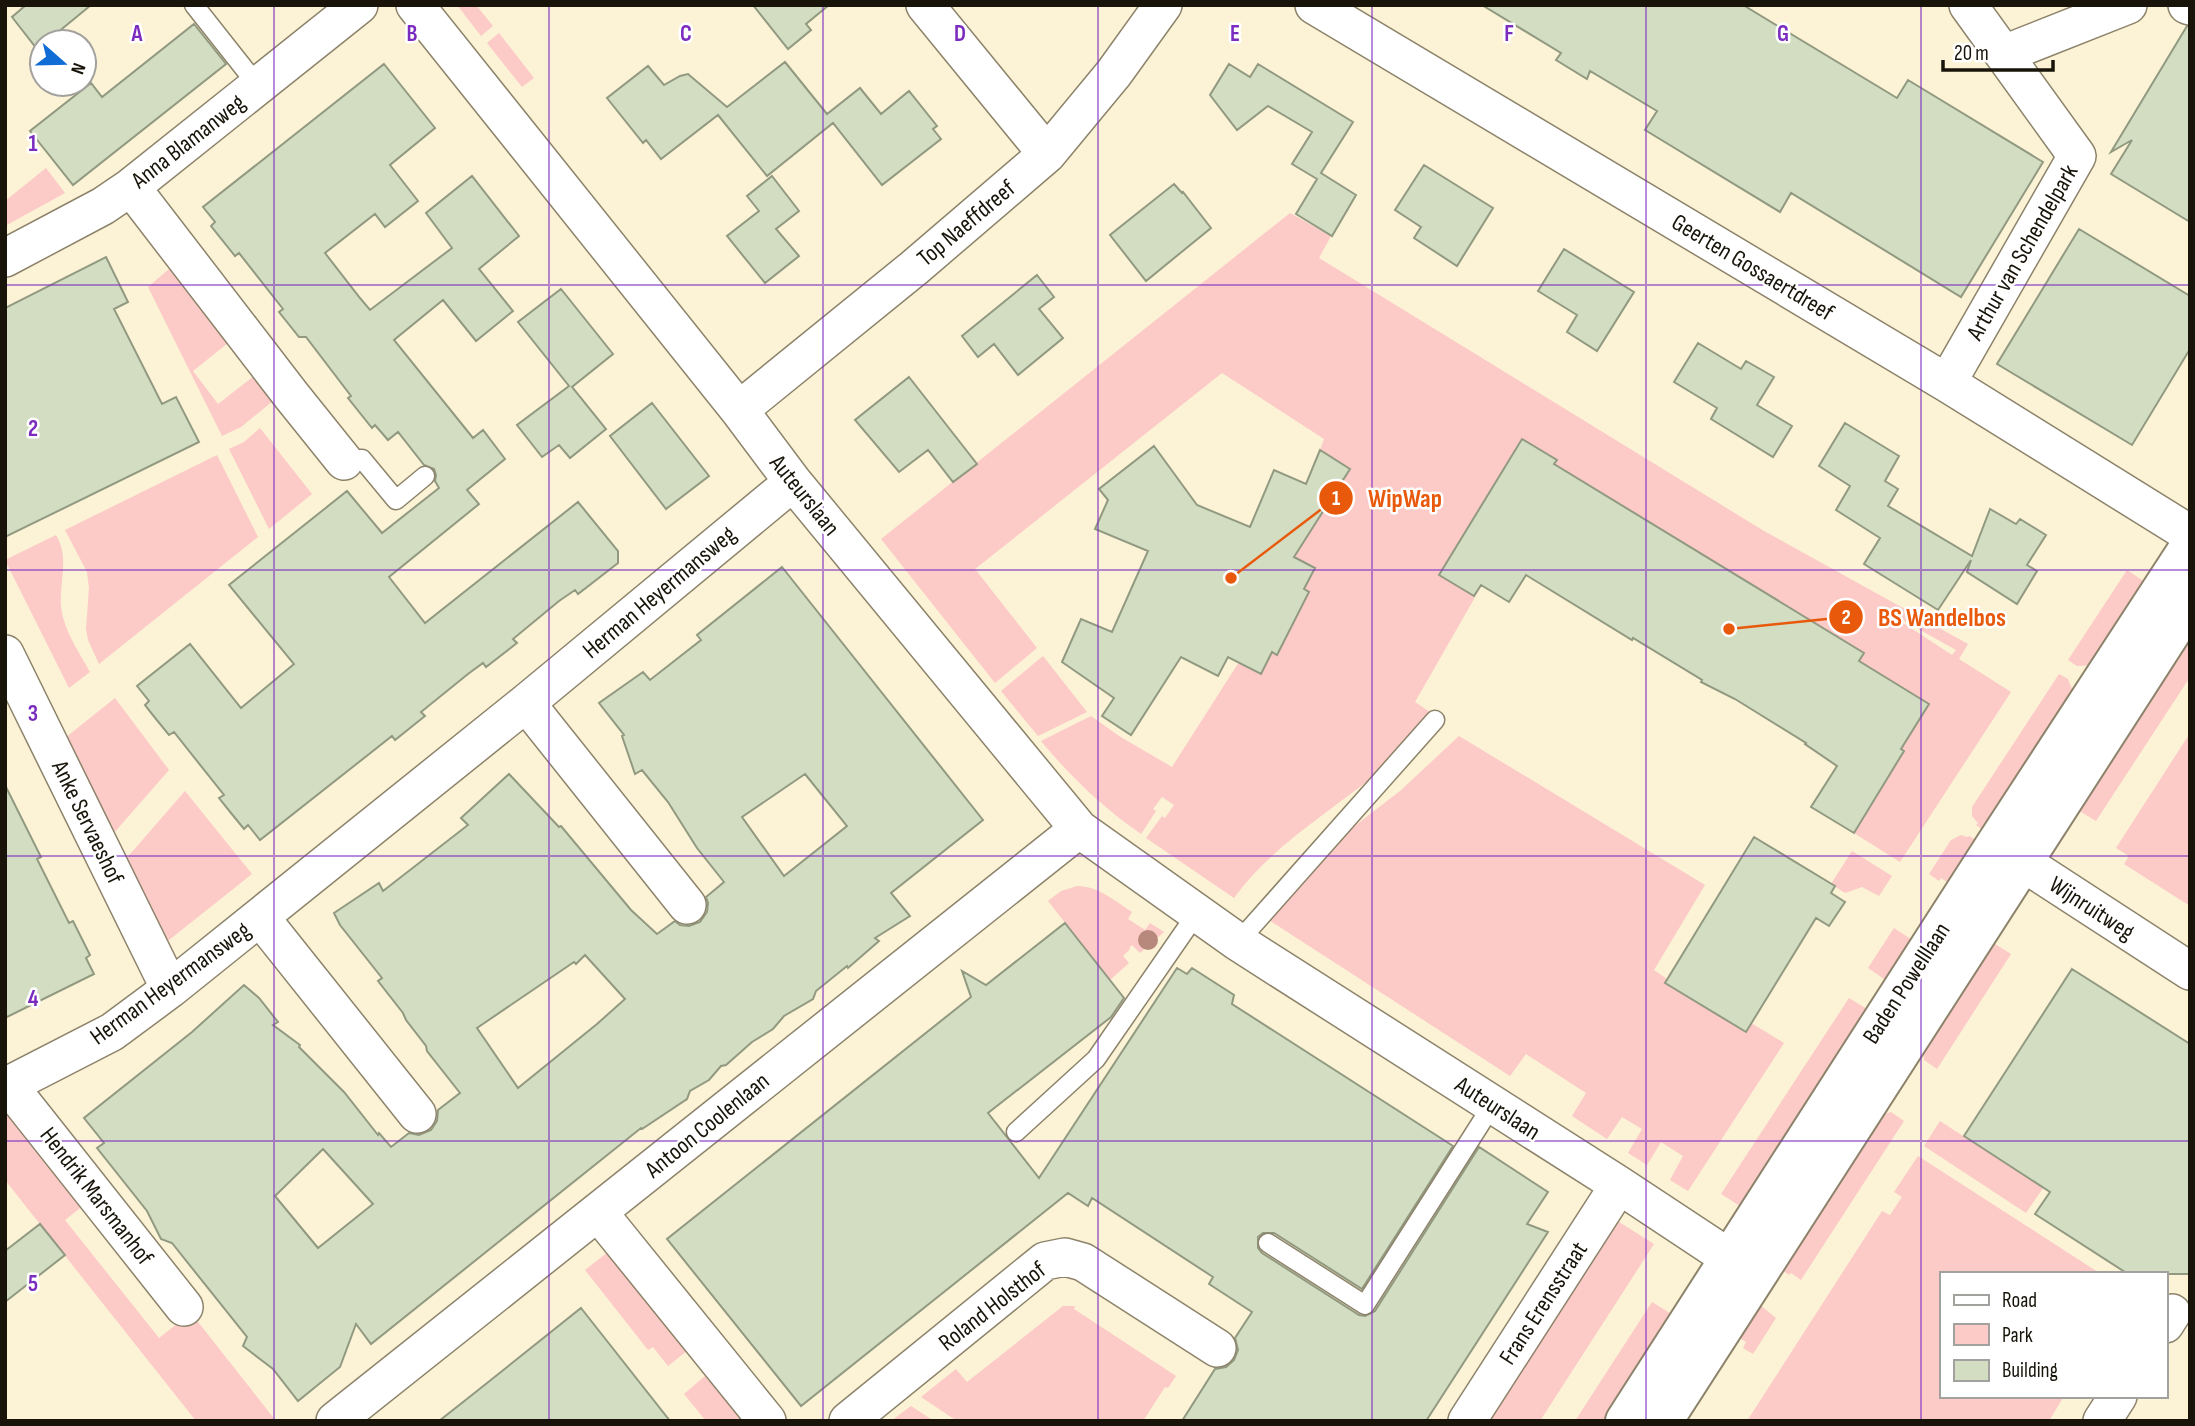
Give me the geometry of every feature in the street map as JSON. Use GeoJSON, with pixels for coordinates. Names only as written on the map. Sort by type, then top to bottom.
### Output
{"type":"FeatureCollection","features":[{"type":"Feature","properties":{"kind":"street","name":"Anna Blamanweg"},"geometry":{"type":"LineString","coordinates":[[5,258],[103,206],[131,187],[359,5]]}},
{"type":"Feature","properties":{"kind":"street","name":"Auteurslaan"},"geometry":{"type":"LineString","coordinates":[[415,5],[739,410],[793,482],[1079,829],[1238,942],[1619,1185],[1743,1268]]}},
{"type":"Feature","properties":{"kind":"street"},"geometry":{"type":"LineString","coordinates":[[925,5],[1047,154]]}},
{"type":"Feature","properties":{"kind":"street","name":"Top Naeffdreef"},"geometry":{"type":"LineString","coordinates":[[739,410],[914,268],[1047,154],[1114,73],[1163,5]]}},
{"type":"Feature","properties":{"kind":"street","name":"Geerten Gossaertdreef"},"geometry":{"type":"LineString","coordinates":[[1314,5],[1947,383],[2190,534]]}},
{"type":"Feature","properties":{"kind":"street","name":"Arthur van Schendelpark"},"geometry":{"type":"LineString","coordinates":[[1947,383],[2077,156],[1968,5]]}},
{"type":"Feature","properties":{"kind":"street"},"geometry":{"type":"LineString","coordinates":[[2004,54],[2128,5]]}},
{"type":"Feature","properties":{"kind":"street"},"geometry":{"type":"LineString","coordinates":[[131,187],[344,461]]}},
{"type":"Feature","properties":{"kind":"street","name":"Herman Heyermansweg"},"geometry":{"type":"LineString","coordinates":[[7,1087],[111,1032],[170,989],[526,703],[793,482]]}},
{"type":"Feature","properties":{"kind":"street","name":"Baden Powelllaan"},"geometry":{"type":"LineString","coordinates":[[1625,1421],[1743,1268],[2009,854],[2190,547]]}},
{"type":"Feature","properties":{"kind":"street","name":"Baden Powelllaan"},"geometry":{"type":"LineString","coordinates":[[2009,854],[2190,603]]}},
{"type":"Feature","properties":{"kind":"street","name":"Anke Servaeshof"},"geometry":{"type":"LineString","coordinates":[[5,654],[170,989]]}},
{"type":"Feature","properties":{"kind":"street"},"geometry":{"type":"LineString","coordinates":[[526,703],[687,905]]}},
{"type":"Feature","properties":{"kind":"street","name":"Antoon Coolenlaan"},"geometry":{"type":"LineString","coordinates":[[335,1421],[1079,829]]}},
{"type":"Feature","properties":{"kind":"street","name":"Wijnruitweg"},"geometry":{"type":"LineString","coordinates":[[2009,854],[2190,971]]}},
{"type":"Feature","properties":{"kind":"street","name":"Herman Heyermansweg"},"geometry":{"type":"LineString","coordinates":[[260,917],[417,1114]]}},
{"type":"Feature","properties":{"kind":"street","name":"Hendrik Marsmanhof"},"geometry":{"type":"LineString","coordinates":[[7,1087],[184,1307]]}},
{"type":"Feature","properties":{"kind":"street","name":"Frans Erensstraat"},"geometry":{"type":"LineString","coordinates":[[1466,1421],[1619,1185]]}},
{"type":"Feature","properties":{"kind":"street"},"geometry":{"type":"LineString","coordinates":[[598,1212],[767,1421]]}},
{"type":"Feature","properties":{"kind":"street","name":"Roland Holsthof"},"geometry":{"type":"LineString","coordinates":[[848,1421],[1045,1261],[1065,1257],[1083,1262],[1217,1348]]}},
{"type":"Feature","properties":{"kind":"street","name":"Baden Powelllaan"},"geometry":{"type":"LineString","coordinates":[[1663,1421],[1743,1268]]}},
{"type":"Feature","properties":{"kind":"street"},"geometry":{"type":"LineString","coordinates":[[2102,1421],[2117,1398]]}},
{"type":"Feature","properties":{"kind":"lane"},"geometry":{"type":"LineString","coordinates":[[194,5],[258,86]]}},
{"type":"Feature","properties":{"kind":"lane"},"geometry":{"type":"LineString","coordinates":[[344,461],[362,459],[396,500],[425,476]]}},
{"type":"Feature","properties":{"kind":"lane"},"geometry":{"type":"LineString","coordinates":[[1238,942],[1435,720]]}},
{"type":"Feature","properties":{"kind":"lane"},"geometry":{"type":"LineString","coordinates":[[1016,1132],[1096,1059],[1197,913]]}},
{"type":"Feature","properties":{"kind":"lane"},"geometry":{"type":"LineString","coordinates":[[1268,1243],[1366,1306],[1493,1104]]}},
{"type":"Feature","properties":{"kind":"green space"},"geometry":{"type":"Polygon","coordinates":[[[457,5],[476,5],[493,26],[481,36],[457,5]]]}},
{"type":"Feature","properties":{"kind":"green space"},"geometry":{"type":"Polygon","coordinates":[[[499,33],[534,78],[522,87],[487,43],[499,33]]]}},
{"type":"Feature","properties":{"kind":"green space"},"geometry":{"type":"Polygon","coordinates":[[[46,168],[65,193],[5,226],[5,201],[46,168]]]}},
{"type":"Feature","properties":{"kind":"green space"},"geometry":{"type":"Polygon","coordinates":[[[1290,213],[1331,236],[1319,258],[1764,531],[1968,644],[1959,659],[2011,692],[1900,862],[1854,833],[1929,704],[1859,661],[1864,653],[1554,464],[1556,460],[1522,439],[1509,462],[1474,596],[1482,585],[1415,702],[1430,712],[1430,718],[1392,761],[1286,844],[1234,898],[1146,838],[1174,805],[1162,797],[1141,834],[1088,791],[1041,741],[1091,716],[1172,767],[1239,662],[1261,673],[1272,652],[1277,654],[1309,592],[1304,589],[1315,568],[1282,551],[1302,545],[1350,469],[1320,450],[1324,439],[1222,373],[975,569],[1037,648],[995,683],[881,539],[1290,213]],[[1888,612],[1952,655],[1956,650],[1888,612]]]}},
{"type":"Feature","properties":{"kind":"green space"},"geometry":{"type":"Polygon","coordinates":[[[169,269],[228,343],[193,371],[218,404],[254,376],[273,401],[241,427],[222,436],[148,287],[169,269]]]}},
{"type":"Feature","properties":{"kind":"green space"},"geometry":{"type":"Polygon","coordinates":[[[260,428],[312,494],[269,529],[229,449],[244,442],[260,428]]]}},
{"type":"Feature","properties":{"kind":"green space"},"geometry":{"type":"Polygon","coordinates":[[[217,455],[258,537],[99,664],[86,629],[89,588],[87,572],[65,530],[217,455]]]}},
{"type":"Feature","properties":{"kind":"green space"},"geometry":{"type":"Polygon","coordinates":[[[56,535],[63,561],[62,615],[90,672],[69,688],[5,560],[56,535]]]}},
{"type":"Feature","properties":{"kind":"green space"},"geometry":{"type":"Polygon","coordinates":[[[2127,570],[2151,586],[2095,665],[2077,666],[2068,660],[2127,570]]]}},
{"type":"Feature","properties":{"kind":"green space"},"geometry":{"type":"Polygon","coordinates":[[[2190,626],[2190,677],[2096,821],[2073,807],[2190,626]]]}},
{"type":"Feature","properties":{"kind":"green space"},"geometry":{"type":"Polygon","coordinates":[[[1043,656],[1087,712],[1038,736],[1001,691],[1043,656]]]}},
{"type":"Feature","properties":{"kind":"green space"},"geometry":{"type":"Polygon","coordinates":[[[2059,674],[2068,679],[2075,697],[1991,835],[1976,825],[1978,823],[1972,816],[1972,807],[2059,674]]]}},
{"type":"Feature","properties":{"kind":"green space"},"geometry":{"type":"Polygon","coordinates":[[[115,698],[169,770],[113,834],[65,738],[115,698]]]}},
{"type":"Feature","properties":{"kind":"green space"},"geometry":{"type":"Polygon","coordinates":[[[2190,733],[2190,906],[2124,864],[2129,856],[2116,848],[2190,733]]]}},
{"type":"Feature","properties":{"kind":"green space"},"geometry":{"type":"Polygon","coordinates":[[[1459,736],[1705,885],[1654,970],[1667,979],[1665,983],[1751,1023],[1784,1043],[1688,1191],[1670,1180],[1683,1156],[1661,1142],[1647,1165],[1628,1153],[1642,1129],[1622,1117],[1607,1139],[1572,1116],[1586,1093],[1526,1054],[1510,1076],[1258,913],[1295,872],[1400,791],[1459,736]]]}},
{"type":"Feature","properties":{"kind":"green space"},"geometry":{"type":"Polygon","coordinates":[[[185,791],[252,874],[164,944],[125,860],[185,791]]]}},
{"type":"Feature","properties":{"kind":"green space"},"geometry":{"type":"Polygon","coordinates":[[[1961,835],[1969,836],[1984,845],[1956,888],[1929,874],[1951,840],[1961,835]]]}},
{"type":"Feature","properties":{"kind":"green space"},"geometry":{"type":"Polygon","coordinates":[[[1852,851],[1892,876],[1879,896],[1862,887],[1845,893],[1831,884],[1852,851]]]}},
{"type":"Feature","properties":{"kind":"green space"},"geometry":{"type":"Polygon","coordinates":[[[1077,886],[1099,891],[1113,899],[1132,912],[1128,919],[1145,930],[1150,923],[1164,932],[1140,953],[1132,945],[1123,956],[1129,963],[1110,980],[1048,901],[1061,891],[1077,886]]]}},
{"type":"Feature","properties":{"kind":"green space"},"geometry":{"type":"Polygon","coordinates":[[[1894,928],[1920,945],[1893,985],[1868,968],[1894,928]]]}},
{"type":"Feature","properties":{"kind":"green space"},"geometry":{"type":"Polygon","coordinates":[[[1987,939],[2011,954],[1937,1069],[1924,1060],[1922,1041],[1987,939]]]}},
{"type":"Feature","properties":{"kind":"green space"},"geometry":{"type":"Polygon","coordinates":[[[1849,998],[1875,1014],[1748,1211],[1721,1194],[1849,998]]]}},
{"type":"Feature","properties":{"kind":"green space"},"geometry":{"type":"Polygon","coordinates":[[[10,1109],[84,1205],[65,1220],[159,1338],[191,1313],[276,1421],[196,1421],[5,1180],[5,1112],[10,1109]]]}},
{"type":"Feature","properties":{"kind":"green space"},"geometry":{"type":"Polygon","coordinates":[[[1891,1112],[1904,1121],[1801,1280],[1791,1273],[1789,1275],[1776,1266],[1872,1118],[1891,1112]]]}},
{"type":"Feature","properties":{"kind":"green space"},"geometry":{"type":"Polygon","coordinates":[[[1940,1121],[2043,1188],[2026,1213],[1924,1146],[1940,1121]]]}},
{"type":"Feature","properties":{"kind":"green space"},"geometry":{"type":"Polygon","coordinates":[[[1918,1156],[2098,1272],[1940,1272],[1940,1398],[2063,1398],[2049,1421],[1747,1421],[1882,1211],[1890,1215],[1902,1197],[1894,1192],[1918,1156]]]}},
{"type":"Feature","properties":{"kind":"green space"},"geometry":{"type":"Polygon","coordinates":[[[1616,1220],[1654,1244],[1540,1421],[1483,1421],[1616,1220]]]}},
{"type":"Feature","properties":{"kind":"green space"},"geometry":{"type":"Polygon","coordinates":[[[608,1252],[687,1351],[668,1366],[653,1347],[648,1350],[585,1270],[608,1252]]]}},
{"type":"Feature","properties":{"kind":"green space"},"geometry":{"type":"Polygon","coordinates":[[[1754,1300],[1776,1318],[1753,1354],[1743,1348],[1746,1342],[1732,1333],[1754,1300]]]}},
{"type":"Feature","properties":{"kind":"green space"},"geometry":{"type":"Polygon","coordinates":[[[1652,1302],[1678,1318],[1612,1421],[1575,1421],[1652,1302]]]}},
{"type":"Feature","properties":{"kind":"green space"},"geometry":{"type":"Polygon","coordinates":[[[1063,1306],[1075,1306],[1074,1309],[1176,1376],[1168,1388],[1165,1387],[1143,1421],[957,1421],[921,1397],[956,1369],[967,1382],[1063,1306]]]}},
{"type":"Feature","properties":{"kind":"green space"},"geometry":{"type":"Polygon","coordinates":[[[705,1376],[742,1421],[706,1421],[684,1394],[705,1376]]]}},
{"type":"Feature","properties":{"kind":"green space"},"geometry":{"type":"Polygon","coordinates":[[[911,1406],[934,1421],[891,1421],[911,1406]]]}},
{"type":"Feature","properties":{"kind":"building"},"geometry":{"type":"Polygon","coordinates":[[[26,5],[91,5],[63,28],[28,28],[28,37],[12,17],[26,5]]]}},
{"type":"Feature","properties":{"kind":"building"},"geometry":{"type":"Polygon","coordinates":[[[753,5],[829,5],[806,24],[811,30],[788,49],[753,5]]]}},
{"type":"Feature","properties":{"kind":"building"},"geometry":{"type":"Polygon","coordinates":[[[1482,5],[1743,5],[1897,98],[1908,80],[2043,162],[1961,297],[1791,193],[1780,212],[1645,130],[1657,111],[1590,71],[1587,79],[1556,60],[1561,53],[1482,5]]]}},
{"type":"Feature","properties":{"kind":"building"},"geometry":{"type":"Polygon","coordinates":[[[194,24],[226,64],[73,185],[30,131],[72,98],[98,98],[98,92],[102,97],[194,24]]]}},
{"type":"Feature","properties":{"kind":"building"},"geometry":{"type":"Polygon","coordinates":[[[2187,26],[2190,26],[2190,222],[2111,174],[2132,140],[2111,152],[2187,26]]]}},
{"type":"Feature","properties":{"kind":"building"},"geometry":{"type":"Polygon","coordinates":[[[785,62],[827,114],[860,88],[881,114],[909,91],[937,126],[933,129],[941,139],[882,185],[833,123],[767,176],[718,115],[661,159],[646,140],[643,143],[607,98],[648,66],[664,85],[688,74],[727,107],[785,62]]]}},
{"type":"Feature","properties":{"kind":"building"},"geometry":{"type":"Polygon","coordinates":[[[384,64],[435,128],[390,165],[418,201],[385,227],[375,214],[325,253],[360,298],[370,310],[452,248],[426,213],[472,176],[519,236],[479,269],[513,311],[476,341],[443,300],[394,340],[473,438],[483,430],[505,459],[467,490],[479,504],[389,577],[425,623],[578,502],[618,551],[618,563],[578,594],[575,590],[559,601],[513,639],[517,643],[486,667],[483,663],[468,674],[421,712],[425,716],[395,740],[392,736],[260,840],[248,825],[244,829],[219,798],[224,795],[174,732],[169,735],[156,719],[145,705],[149,701],[137,686],[190,644],[241,708],[294,664],[229,585],[347,491],[382,533],[439,488],[434,469],[424,465],[398,432],[388,440],[375,425],[372,428],[306,337],[299,337],[279,312],[283,309],[239,253],[235,256],[211,226],[215,222],[203,207],[384,64]]]}},
{"type":"Feature","properties":{"kind":"building"},"geometry":{"type":"Polygon","coordinates":[[[1229,64],[1250,77],[1258,64],[1353,122],[1321,173],[1356,195],[1332,236],[1296,214],[1317,179],[1292,164],[1312,132],[1268,106],[1237,130],[1210,95],[1229,64]]]}},
{"type":"Feature","properties":{"kind":"building"},"geometry":{"type":"Polygon","coordinates":[[[1424,165],[1493,208],[1457,266],[1414,238],[1421,227],[1395,210],[1424,165]]]}},
{"type":"Feature","properties":{"kind":"building"},"geometry":{"type":"Polygon","coordinates":[[[772,176],[799,211],[776,229],[799,256],[765,283],[727,236],[759,211],[747,196],[772,176]]]}},
{"type":"Feature","properties":{"kind":"building"},"geometry":{"type":"Polygon","coordinates":[[[1174,184],[1211,228],[1146,281],[1110,235],[1174,184]]]}},
{"type":"Feature","properties":{"kind":"building"},"geometry":{"type":"Polygon","coordinates":[[[2079,229],[2190,296],[2190,349],[2132,445],[1997,364],[2079,229]]]}},
{"type":"Feature","properties":{"kind":"building"},"geometry":{"type":"Polygon","coordinates":[[[1564,249],[1634,292],[1597,351],[1567,332],[1577,315],[1538,291],[1564,249]]]}},
{"type":"Feature","properties":{"kind":"building"},"geometry":{"type":"Polygon","coordinates":[[[106,257],[128,302],[114,309],[162,404],[176,397],[199,442],[5,537],[5,308],[106,257]]]}},
{"type":"Feature","properties":{"kind":"building"},"geometry":{"type":"Polygon","coordinates":[[[1037,275],[1054,297],[1039,309],[1063,338],[1018,375],[994,344],[978,357],[962,336],[1037,275]]]}},
{"type":"Feature","properties":{"kind":"building"},"geometry":{"type":"Polygon","coordinates":[[[561,289],[613,354],[572,387],[606,429],[570,458],[559,445],[542,457],[517,425],[569,386],[518,322],[561,289]]]}},
{"type":"Feature","properties":{"kind":"building"},"geometry":{"type":"Polygon","coordinates":[[[1698,343],[1741,369],[1746,361],[1774,377],[1757,405],[1792,426],[1773,457],[1711,419],[1717,408],[1674,382],[1698,343]]]}},
{"type":"Feature","properties":{"kind":"building"},"geometry":{"type":"Polygon","coordinates":[[[909,377],[977,464],[953,482],[928,450],[899,472],[855,420],[909,377]]]}},
{"type":"Feature","properties":{"kind":"building"},"geometry":{"type":"Polygon","coordinates":[[[652,403],[709,476],[666,509],[610,436],[652,403]]]}},
{"type":"Feature","properties":{"kind":"building"},"geometry":{"type":"Polygon","coordinates":[[[1845,423],[1899,456],[1885,481],[1898,489],[1888,506],[1972,556],[1990,509],[2016,524],[2020,519],[2046,535],[2027,565],[2037,571],[2017,604],[1967,572],[1971,560],[1938,610],[1864,564],[1880,538],[1836,510],[1850,486],[1819,466],[1845,423]]]}},
{"type":"Feature","properties":{"kind":"building"},"geometry":{"type":"Polygon","coordinates":[[[1522,439],[1557,460],[1554,464],[1864,653],[1859,661],[1929,704],[1854,833],[1811,807],[1837,766],[1806,743],[1526,575],[1509,602],[1481,585],[1474,596],[1439,575],[1522,439]]]}},
{"type":"Feature","properties":{"kind":"building"},"geometry":{"type":"Polygon","coordinates":[[[1154,446],[1197,505],[1250,527],[1274,470],[1306,484],[1320,450],[1350,469],[1294,557],[1315,568],[1304,589],[1309,592],[1277,655],[1272,652],[1261,674],[1228,657],[1218,676],[1181,657],[1131,735],[1102,716],[1114,698],[1062,662],[1081,619],[1112,632],[1148,551],[1095,529],[1108,500],[1099,489],[1154,446]]]}},
{"type":"Feature","properties":{"kind":"building"},"geometry":{"type":"Polygon","coordinates":[[[782,567],[983,820],[891,893],[910,916],[875,938],[879,941],[816,991],[813,999],[784,1016],[773,1029],[721,1066],[709,1080],[690,1091],[687,1099],[641,1128],[371,1344],[356,1324],[340,1367],[298,1401],[273,1369],[243,1346],[247,1337],[172,1243],[161,1239],[147,1211],[97,1148],[104,1143],[84,1118],[192,1032],[244,985],[259,998],[278,1022],[273,1025],[300,1045],[391,1147],[409,1133],[419,1135],[431,1130],[437,1121],[438,1110],[460,1093],[378,981],[382,978],[340,925],[334,913],[379,883],[383,891],[468,825],[461,818],[509,774],[559,827],[561,826],[631,910],[657,934],[675,921],[689,926],[700,922],[707,912],[706,897],[724,882],[642,770],[635,774],[622,736],[624,735],[599,703],[643,672],[650,680],[701,640],[697,635],[782,567]],[[805,774],[742,817],[784,876],[847,826],[805,774]],[[585,955],[576,964],[574,962],[477,1028],[518,1088],[625,999],[585,955]],[[323,1149],[275,1196],[318,1248],[373,1204],[323,1149]]]}},
{"type":"Feature","properties":{"kind":"building"},"geometry":{"type":"Polygon","coordinates":[[[5,785],[41,857],[37,859],[69,923],[73,921],[90,955],[86,958],[94,974],[5,1018],[5,785]]]}},
{"type":"Feature","properties":{"kind":"building"},"geometry":{"type":"Polygon","coordinates":[[[1754,837],[1835,886],[1831,893],[1845,902],[1829,926],[1816,918],[1746,1032],[1665,983],[1754,837]]]}},
{"type":"Feature","properties":{"kind":"building"},"geometry":{"type":"Polygon","coordinates":[[[1065,923],[1124,998],[1111,1017],[988,1113],[1039,1178],[1177,968],[1187,974],[1192,968],[1234,995],[1232,1004],[1453,1146],[1362,1289],[1274,1233],[1263,1233],[1258,1237],[1258,1248],[1262,1253],[1359,1315],[1365,1316],[1375,1311],[1479,1147],[1548,1192],[1527,1224],[1548,1232],[1426,1421],[1182,1421],[1215,1369],[1226,1367],[1234,1360],[1238,1350],[1235,1338],[1252,1312],[1209,1284],[1213,1277],[1092,1198],[1088,1206],[1068,1193],[801,1406],[667,1239],[971,997],[962,971],[986,985],[1065,923]]]}},
{"type":"Feature","properties":{"kind":"building"},"geometry":{"type":"Polygon","coordinates":[[[2072,969],[2190,1044],[2190,1274],[2125,1272],[2035,1214],[2050,1192],[1964,1136],[2072,969]]]}},
{"type":"Feature","properties":{"kind":"building"},"geometry":{"type":"Polygon","coordinates":[[[40,1224],[65,1255],[5,1302],[5,1251],[40,1224]]]}},
{"type":"Feature","properties":{"kind":"building"},"geometry":{"type":"Polygon","coordinates":[[[581,1308],[670,1421],[439,1421],[477,1391],[581,1308]]]}},
{"type":"Feature","properties":{"kind":"place","name":"WipWap"},"geometry":{"type":"Point","coordinates":[1231,578]}},
{"type":"Feature","properties":{"kind":"place","name":"BS Wandelbos"},"geometry":{"type":"Point","coordinates":[1729,629]}}]}
